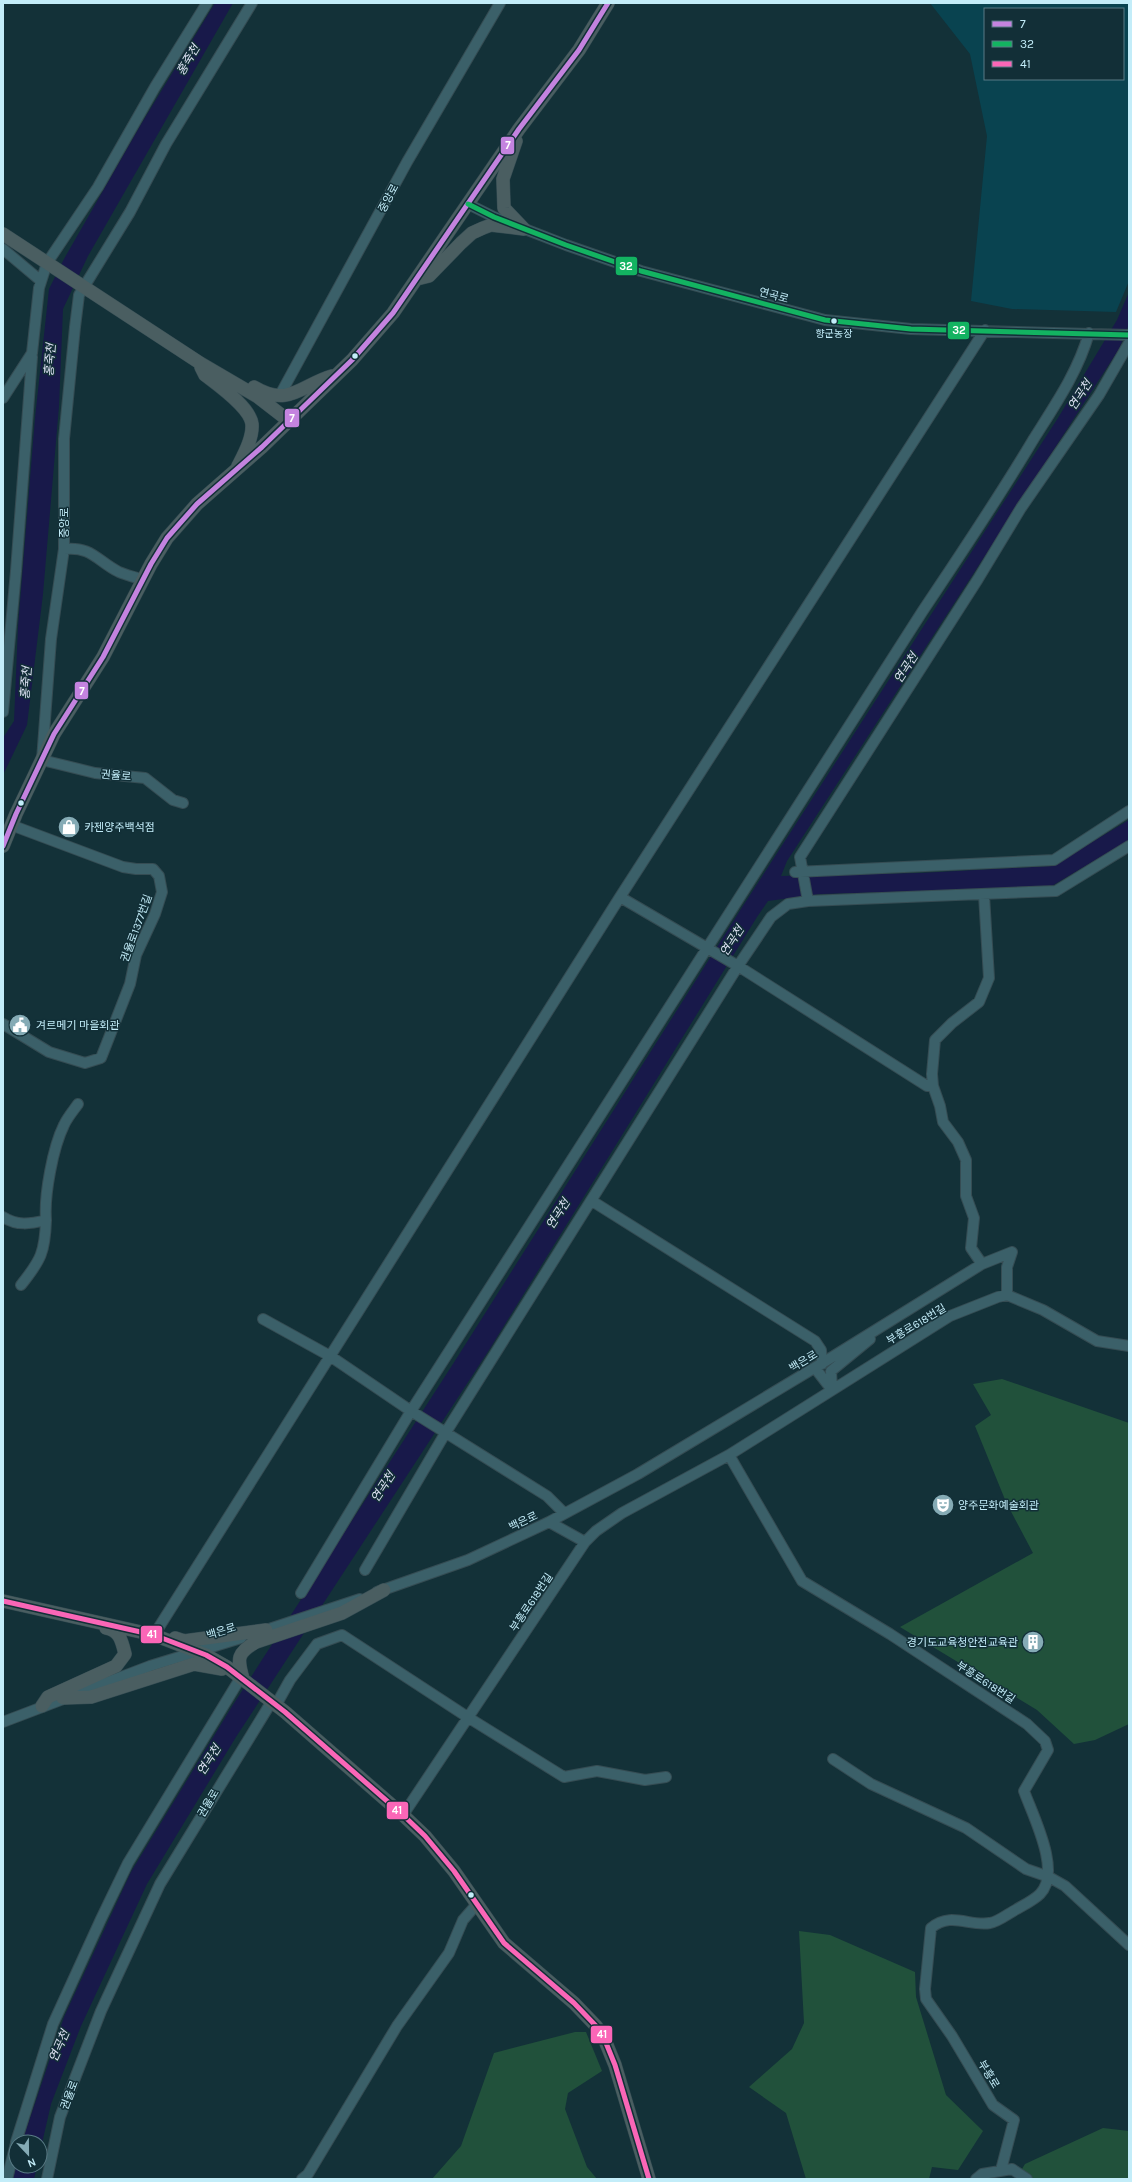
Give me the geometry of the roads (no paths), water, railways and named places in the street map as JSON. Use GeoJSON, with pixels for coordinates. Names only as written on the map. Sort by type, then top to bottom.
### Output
{"type":"FeatureCollection","features":[{"type":"Feature","properties":{"kind":"main road"},"geometry":{"type":"LineString","coordinates":[[3,846],[11,824],[54,734],[114,637],[143,580],[167,538],[185,516],[236,471],[336,375],[393,313],[519,129],[579,50],[608,3]]}},
{"type":"Feature","properties":{"kind":"main road"},"geometry":{"type":"LineString","coordinates":[[519,129],[503,179],[503,191],[504,208],[524,229]]}},
{"type":"Feature","properties":{"kind":"main road"},"geometry":{"type":"LineString","coordinates":[[417,279],[429,276],[472,233],[491,225],[524,229]]}},
{"type":"Feature","properties":{"kind":"main road"},"geometry":{"type":"LineString","coordinates":[[3,234],[200,363],[258,397],[289,421]]}},
{"type":"Feature","properties":{"kind":"main road"},"geometry":{"type":"LineString","coordinates":[[200,363],[226,373],[264,393],[289,396],[297,394],[320,380],[336,375]]}},
{"type":"Feature","properties":{"kind":"main road"},"geometry":{"type":"LineString","coordinates":[[200,363],[205,375],[241,406],[247,413],[252,424],[248,444],[236,471]]}},
{"type":"Feature","properties":{"kind":"main road"},"geometry":{"type":"LineString","coordinates":[[241,1677],[239,1664],[240,1656],[245,1648],[268,1634],[341,1609],[384,1590]]}},
{"type":"Feature","properties":{"kind":"main road"},"geometry":{"type":"LineString","coordinates":[[3,1601],[52,1613],[156,1633],[184,1641],[268,1634]]}},
{"type":"Feature","properties":{"kind":"main road"},"geometry":{"type":"LineString","coordinates":[[42,1706],[48,1697],[116,1666],[125,1654],[118,1633],[110,1629],[93,1626],[52,1613]]}},
{"type":"Feature","properties":{"kind":"main road"},"geometry":{"type":"LineString","coordinates":[[156,1633],[195,1651],[241,1677],[274,1703],[403,1815],[437,1850],[508,1947],[585,2013],[604,2038],[615,2065],[648,2179]]}},
{"type":"Feature","properties":{"kind":"main road"},"geometry":{"type":"LineString","coordinates":[[63,1698],[91,1697],[194,1664],[241,1677]]}},
{"type":"Feature","properties":{"kind":"street"},"geometry":{"type":"LineString","coordinates":[[3,712],[16,571],[32,353],[41,281],[98,187],[155,87],[207,3]]}},
{"type":"Feature","properties":{"kind":"street","name":"중앙로"},"geometry":{"type":"LineString","coordinates":[[42,760],[51,639],[64,549],[64,439],[74,327],[79,295],[83,286],[130,212],[166,144],[252,3]]}},
{"type":"Feature","properties":{"kind":"street","name":"중앙로"},"geometry":{"type":"LineString","coordinates":[[280,395],[309,345],[408,162],[500,3]]}},
{"type":"Feature","properties":{"kind":"street","name":"연곡로"},"geometry":{"type":"LineString","coordinates":[[468,204],[494,217],[524,229],[648,273],[825,320],[911,329],[1129,334]]}},
{"type":"Feature","properties":{"kind":"street"},"geometry":{"type":"LineString","coordinates":[[3,249],[41,281]]}},
{"type":"Feature","properties":{"kind":"street"},"geometry":{"type":"LineString","coordinates":[[156,1633],[620,897],[985,330]]}},
{"type":"Feature","properties":{"kind":"street"},"geometry":{"type":"LineString","coordinates":[[301,1593],[411,1411],[706,948],[922,612],[994,504],[1071,378],[1082,356],[1089,333]]}},
{"type":"Feature","properties":{"kind":"street"},"geometry":{"type":"LineString","coordinates":[[808,901],[799,872],[800,857],[978,580],[1021,508],[1099,394],[1129,343]]}},
{"type":"Feature","properties":{"kind":"street"},"geometry":{"type":"LineString","coordinates":[[3,398],[32,353]]}},
{"type":"Feature","properties":{"kind":"street"},"geometry":{"type":"LineString","coordinates":[[64,549],[78,548],[101,559],[118,572],[143,580]]}},
{"type":"Feature","properties":{"kind":"street","name":"권율로"},"geometry":{"type":"LineString","coordinates":[[42,760],[95,773],[144,778],[173,800],[183,803]]}},
{"type":"Feature","properties":{"kind":"street"},"geometry":{"type":"LineString","coordinates":[[799,872],[1054,860],[1129,811]]}},
{"type":"Feature","properties":{"kind":"street","name":"권율로1377번길"},"geometry":{"type":"LineString","coordinates":[[3,1024],[49,1052],[85,1063],[101,1058],[130,984],[136,955],[155,914],[162,892],[159,876],[153,869],[136,869],[117,865],[11,824]]}},
{"type":"Feature","properties":{"kind":"street"},"geometry":{"type":"LineString","coordinates":[[365,1570],[446,1432],[738,966],[771,917],[788,904],[808,901],[984,896],[1056,891],[1129,846]]}},
{"type":"Feature","properties":{"kind":"street"},"geometry":{"type":"LineString","coordinates":[[982,1264],[971,1248],[974,1218],[966,1196],[966,1160],[958,1142],[943,1122],[940,1106],[933,1086],[935,1040],[952,1023],[979,1002],[989,978],[984,896]]}},
{"type":"Feature","properties":{"kind":"street"},"geometry":{"type":"LineString","coordinates":[[620,897],[738,966],[921,1082],[928,1086],[933,1086]]}},
{"type":"Feature","properties":{"kind":"street"},"geometry":{"type":"LineString","coordinates":[[21,1285],[38,1264],[44,1249],[46,1220],[45,1202],[52,1162],[64,1125],[78,1104]]}},
{"type":"Feature","properties":{"kind":"street"},"geometry":{"type":"LineString","coordinates":[[592,1201],[815,1341],[822,1350],[818,1366],[832,1390]]}},
{"type":"Feature","properties":{"kind":"street"},"geometry":{"type":"LineString","coordinates":[[3,1217],[12,1223],[32,1224],[46,1220]]}},
{"type":"Feature","properties":{"kind":"street","name":"백은로"},"geometry":{"type":"LineString","coordinates":[[384,1590],[468,1560],[549,1522],[638,1474],[818,1366],[982,1264],[1012,1252],[1007,1268],[1007,1295]]}},
{"type":"Feature","properties":{"kind":"street"},"geometry":{"type":"LineString","coordinates":[[1007,1295],[1043,1310],[1097,1341],[1129,1346]]}},
{"type":"Feature","properties":{"kind":"street","name":"부흥로618번길"},"geometry":{"type":"LineString","coordinates":[[403,1815],[585,1542],[596,1531],[622,1514],[729,1455],[950,1316],[998,1297],[1007,1295]]}},
{"type":"Feature","properties":{"kind":"street"},"geometry":{"type":"LineString","coordinates":[[832,1390],[831,1371],[896,1317]]}},
{"type":"Feature","properties":{"kind":"street"},"geometry":{"type":"LineString","coordinates":[[263,1319],[330,1356],[411,1411],[547,1496],[564,1513]]}},
{"type":"Feature","properties":{"kind":"street","name":"부흥로618번길"},"geometry":{"type":"LineString","coordinates":[[729,1455],[802,1581],[890,1634],[1027,1724],[1045,1741],[1048,1750],[1024,1791],[1038,1826],[1049,1868],[1049,1877]]}},
{"type":"Feature","properties":{"kind":"street"},"geometry":{"type":"LineString","coordinates":[[549,1522],[585,1542]]}},
{"type":"Feature","properties":{"kind":"street","name":"백은로"},"geometry":{"type":"LineString","coordinates":[[3,1722],[63,1698],[195,1651],[268,1634],[278,1626],[341,1609]]}},
{"type":"Feature","properties":{"kind":"street","name":"권율로"},"geometry":{"type":"LineString","coordinates":[[47,2179],[63,2110],[101,2011],[160,1884],[274,1703],[316,1644],[342,1634],[469,1718]]}},
{"type":"Feature","properties":{"kind":"street"},"geometry":{"type":"LineString","coordinates":[[19,2134],[53,2024],[125,1870],[241,1677]]}},
{"type":"Feature","properties":{"kind":"street"},"geometry":{"type":"LineString","coordinates":[[469,1718],[564,1776],[597,1770],[645,1780],[666,1777]]}},
{"type":"Feature","properties":{"kind":"street"},"geometry":{"type":"LineString","coordinates":[[833,1759],[871,1784],[966,1828],[1026,1869],[1049,1877],[1065,1886],[1129,1945]]}},
{"type":"Feature","properties":{"kind":"street","name":"부흥로"},"geometry":{"type":"LineString","coordinates":[[1001,2170],[1014,2120],[993,2105],[952,2036],[926,1999],[925,1990],[931,1928],[938,1923],[957,1920],[989,1924],[1040,1894],[1049,1877]]}},
{"type":"Feature","properties":{"kind":"street"},"geometry":{"type":"LineString","coordinates":[[302,2179],[312,2167],[397,2026],[449,1953],[463,1920],[477,1904]]}},
{"type":"Feature","properties":{"kind":"street"},"geometry":{"type":"LineString","coordinates":[[976,2179],[982,2174],[1001,2170],[1012,2170],[1027,2179]]}},
{"type":"Feature","properties":{"kind":"water","name":"홍죽천"},"geometry":{"type":"Polygon","coordinates":[[[215,3],[233,3],[88,256],[63,309],[59,406],[43,594],[27,725],[3,775],[3,738],[14,721],[18,627],[35,418],[49,289],[64,259],[143,121],[215,3]]]}},
{"type":"Feature","properties":{"kind":"water","name":"연곡천"},"geometry":{"type":"Polygon","coordinates":[[[1129,292],[1129,324],[1119,349],[787,861],[781,876],[920,873],[1052,866],[1129,820],[1129,840],[1050,887],[820,894],[768,901],[489,1350],[236,1737],[147,1884],[81,2026],[51,2104],[44,2134],[25,2134],[64,2017],[131,1872],[231,1708],[453,1364],[741,909],[1058,418],[1117,320],[1129,292]]]}},
{"type":"Feature","properties":{"kind":"water"},"geometry":{"type":"Polygon","coordinates":[[[14,2174],[35,2174],[34,2179],[13,2179],[14,2174]]]}},
{"type":"Feature","properties":{"kind":"place","name":"향군농장"},"geometry":{"type":"Point","coordinates":[834,321]}},
{"type":"Feature","properties":{"kind":"place","name":"카젠양주백석점"},"geometry":{"type":"Point","coordinates":[69,827]}},
{"type":"Feature","properties":{"kind":"place","name":"겨르메기 마을회관"},"geometry":{"type":"Point","coordinates":[20,1025]}},
{"type":"Feature","properties":{"kind":"place","name":"양주문화예술회관"},"geometry":{"type":"Point","coordinates":[943,1505]}},
{"type":"Feature","properties":{"kind":"place","name":"경기도교육청안전교육관"},"geometry":{"type":"Point","coordinates":[1033,1642]}}]}
